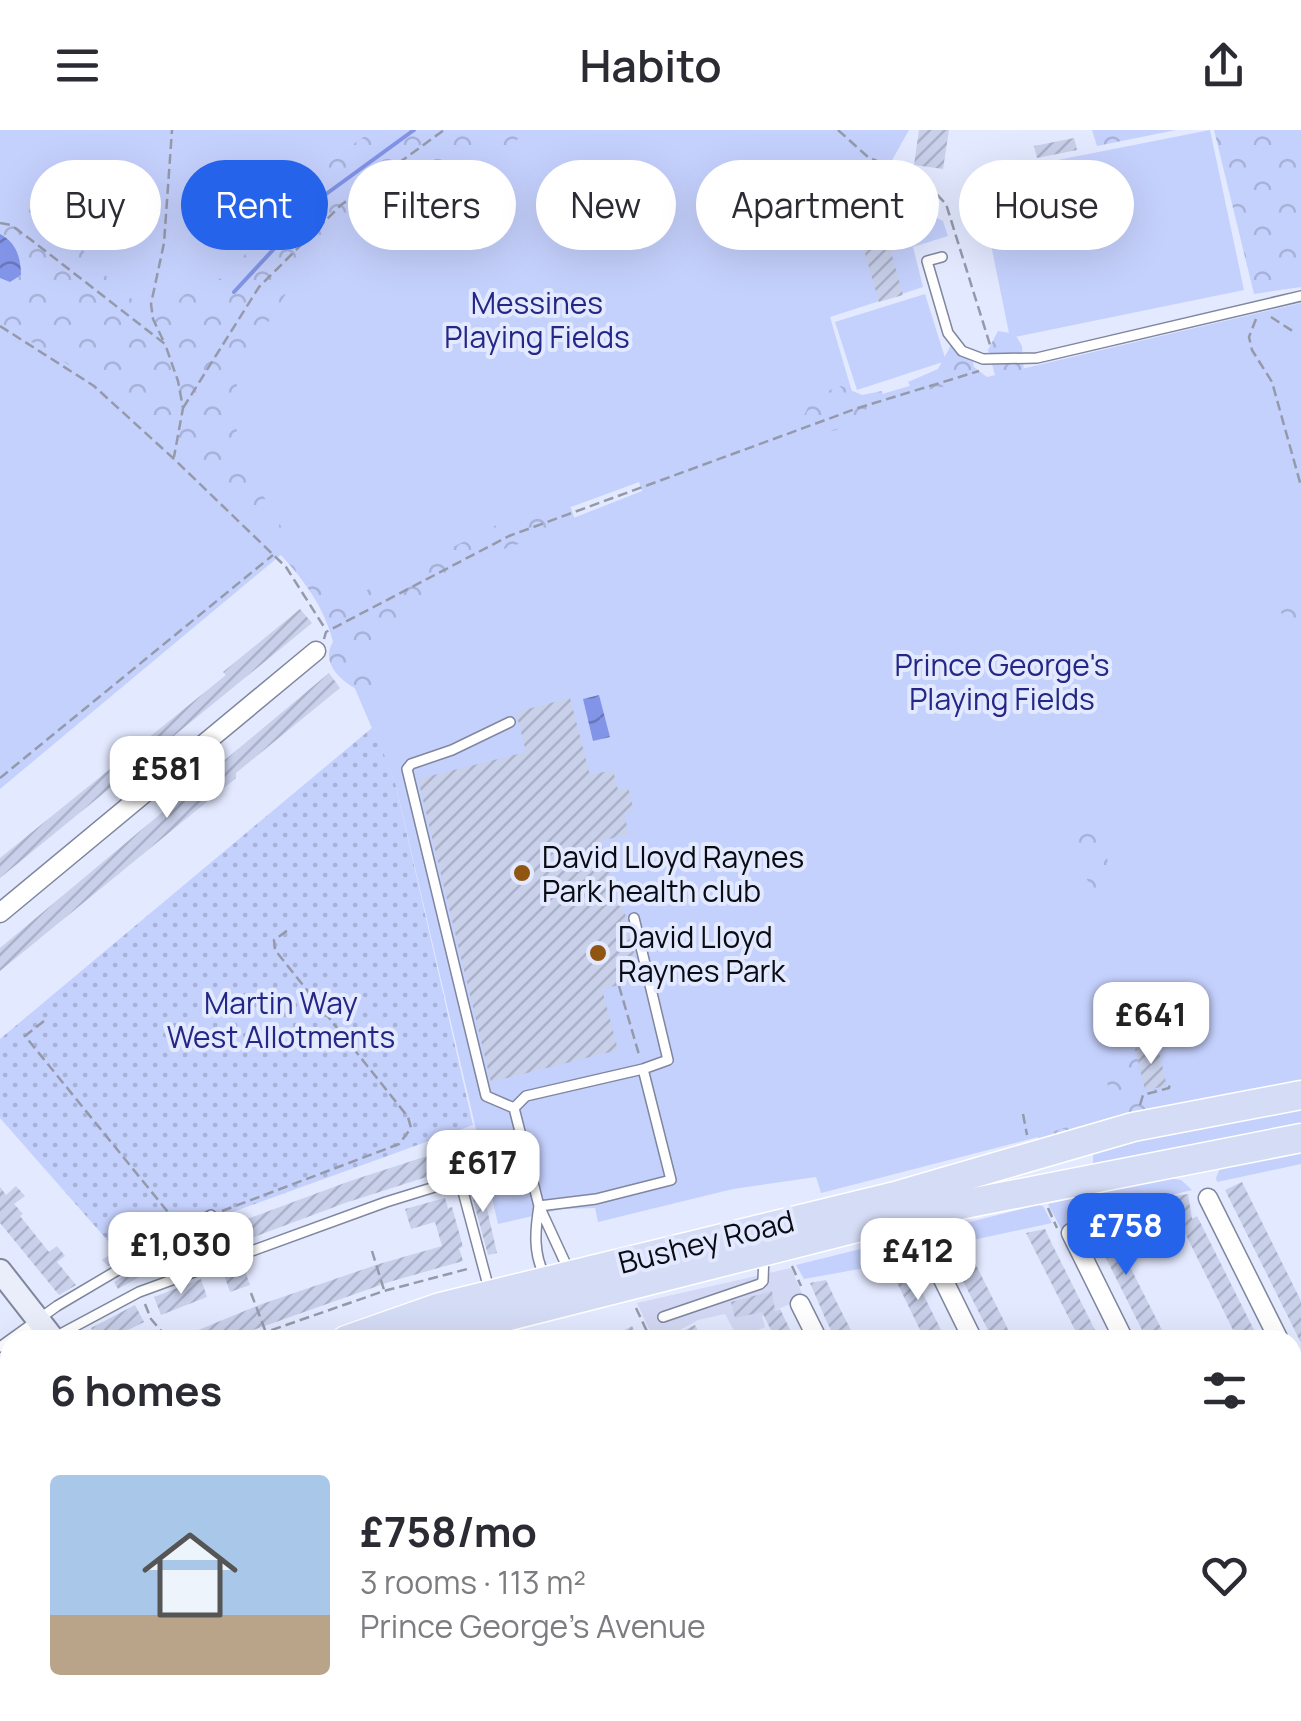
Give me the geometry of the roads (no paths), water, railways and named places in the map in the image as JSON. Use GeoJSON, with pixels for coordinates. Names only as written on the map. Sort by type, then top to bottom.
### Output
{"type":"FeatureCollection","features":[{"type":"Feature","properties":{"kind":"main road","name":"Bushey Road"},"geometry":{"type":"LineString","coordinates":[[442,1330],[559,1286],[1078,1142],[1195,1113],[1301,1094]]}},
{"type":"Feature","properties":{"kind":"main road","name":"Bushey Road"},"geometry":{"type":"LineString","coordinates":[[374,1330],[490,1293],[776,1256],[960,1204],[1301,1138]]}},
{"type":"Feature","properties":{"kind":"main road"},"geometry":{"type":"LineString","coordinates":[[1078,1142],[1089,1181]]}},
{"type":"Feature","properties":{"kind":"main road"},"geometry":{"type":"LineString","coordinates":[[0,1271],[46,1330]]}},
{"type":"Feature","properties":{"kind":"street"},"geometry":{"type":"LineString","coordinates":[[0,913],[316,651]]}},
{"type":"Feature","properties":{"kind":"street"},"geometry":{"type":"LineString","coordinates":[[1208,1198],[1274,1330]]}},
{"type":"Feature","properties":{"kind":"street"},"geometry":{"type":"LineString","coordinates":[[1071,1233],[1119,1330]]}},
{"type":"Feature","properties":{"kind":"street"},"geometry":{"type":"LineString","coordinates":[[938,1268],[968,1330]]}},
{"type":"Feature","properties":{"kind":"street"},"geometry":{"type":"LineString","coordinates":[[800,1304],[813,1330]]}},
{"type":"Feature","properties":{"kind":"lane"},"geometry":{"type":"LineString","coordinates":[[942,257],[927,261],[948,334],[962,351],[983,359],[1037,358],[1301,296]]}},
{"type":"Feature","properties":{"kind":"lane"},"geometry":{"type":"LineString","coordinates":[[510,722],[452,750],[411,764],[408,769],[486,1096],[514,1108]]}},
{"type":"Feature","properties":{"kind":"lane"},"geometry":{"type":"LineString","coordinates":[[514,1108],[526,1096],[668,1060],[634,918]]}},
{"type":"Feature","properties":{"kind":"lane"},"geometry":{"type":"LineString","coordinates":[[539,1206],[596,1199],[672,1180],[643,1069]]}},
{"type":"Feature","properties":{"kind":"lane"},"geometry":{"type":"LineString","coordinates":[[514,1108],[559,1286]]}},
{"type":"Feature","properties":{"kind":"lane"},"geometry":{"type":"LineString","coordinates":[[69,1330],[139,1292],[454,1181],[461,1184],[490,1293]]}},
{"type":"Feature","properties":{"kind":"lane"},"geometry":{"type":"LineString","coordinates":[[539,1206],[538,1262],[559,1286]]}},
{"type":"Feature","properties":{"kind":"lane"},"geometry":{"type":"LineString","coordinates":[[23,1330],[211,1216]]}},
{"type":"Feature","properties":{"kind":"lane"},"geometry":{"type":"LineString","coordinates":[[663,1316],[760,1284],[776,1256]]}},
{"type":"Feature","properties":{"kind":"water"},"geometry":{"type":"Polygon","coordinates":[[[0,234],[14,246],[20,263],[21,275],[10,282],[0,278],[0,234]]]}},
{"type":"Feature","properties":{"kind":"water"},"geometry":{"type":"Polygon","coordinates":[[[599,695],[610,737],[593,741],[583,699],[599,695]]]}},
{"type":"Feature","properties":{"kind":"waterway"},"geometry":{"type":"LineString","coordinates":[[234,292],[322,197],[414,130]]}},
{"type":"Feature","properties":{"kind":"place","name":"David Lloyd Raynes Park health club"},"geometry":{"type":"Point","coordinates":[522,873]}},
{"type":"Feature","properties":{"kind":"place","name":"David Lloyd Raynes Park"},"geometry":{"type":"Point","coordinates":[598,953]}},
{"type":"Feature","properties":{"kind":"park label","name":"Messines Playing Fields"},"geometry":{"type":"Point","coordinates":[537,319]}},
{"type":"Feature","properties":{"kind":"park label","name":"Prince George's Playing Fields"},"geometry":{"type":"Point","coordinates":[1002,681]}},
{"type":"Feature","properties":{"kind":"park label","name":"Martin Way West Allotments"},"geometry":{"type":"Point","coordinates":[281,1019]}}]}
